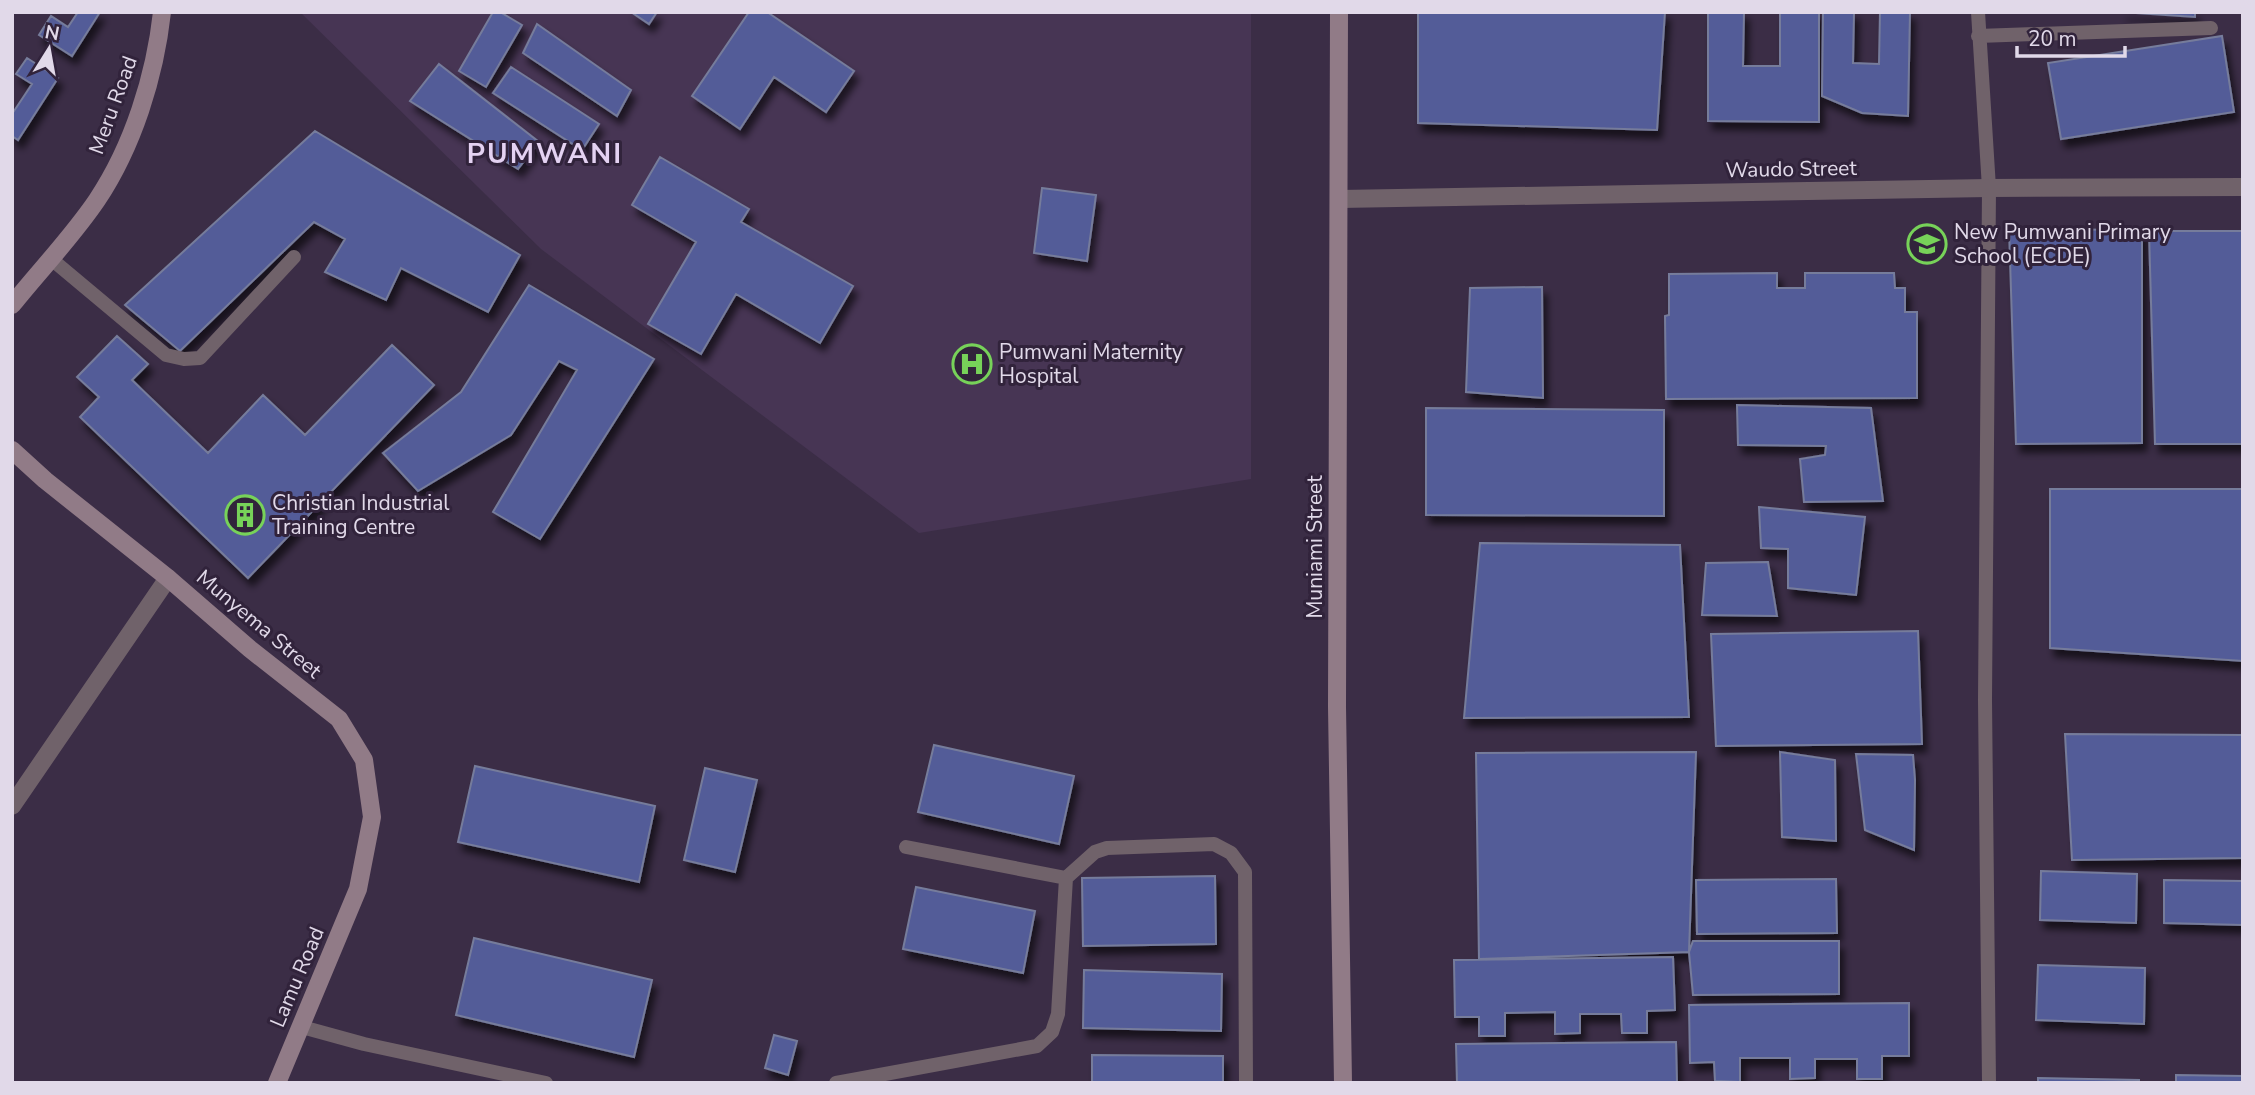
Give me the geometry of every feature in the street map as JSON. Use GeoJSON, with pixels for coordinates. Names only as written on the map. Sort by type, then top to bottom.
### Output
{"type":"FeatureCollection","features":[{"type":"Feature","properties":{"kind":"street","name":"Meru Road"},"geometry":{"type":"LineString","coordinates":[[12,305],[97,200],[127,146],[159,42],[162,12]]}},
{"type":"Feature","properties":{"kind":"street","name":"Muniami Street"},"geometry":{"type":"LineString","coordinates":[[1339,12],[1337,707],[1343,1083]]}},
{"type":"Feature","properties":{"kind":"street","name":"Waudo Street"},"geometry":{"type":"LineString","coordinates":[[1340,199],[1989,188],[2243,187]]}},
{"type":"Feature","properties":{"kind":"street","name":"Munyema Street"},"geometry":{"type":"LineString","coordinates":[[12,450],[250,649],[339,719],[364,760],[372,817],[358,889]]}},
{"type":"Feature","properties":{"kind":"street"},"geometry":{"type":"LineString","coordinates":[[12,806],[168,578]]}},
{"type":"Feature","properties":{"kind":"street","name":"Lamu Road"},"geometry":{"type":"LineString","coordinates":[[277,1083],[358,889]]}},
{"type":"Feature","properties":{"kind":"lane"},"geometry":{"type":"LineString","coordinates":[[1978,12],[1989,188],[1985,700],[1989,1083]]}},
{"type":"Feature","properties":{"kind":"lane"},"geometry":{"type":"LineString","coordinates":[[1978,36],[2211,28]]}},
{"type":"Feature","properties":{"kind":"lane"},"geometry":{"type":"LineString","coordinates":[[50,258],[166,355],[184,359],[200,358],[294,257]]}},
{"type":"Feature","properties":{"kind":"lane"},"geometry":{"type":"LineString","coordinates":[[836,1083],[1037,1046],[1052,1032],[1058,1014],[1066,878],[1095,852],[1107,848],[1214,844],[1231,853],[1245,872],[1246,1083]]}},
{"type":"Feature","properties":{"kind":"lane"},"geometry":{"type":"LineString","coordinates":[[906,847],[1066,878]]}},
{"type":"Feature","properties":{"kind":"lane"},"geometry":{"type":"LineString","coordinates":[[302,1027],[364,1044],[546,1083]]}},
{"type":"Feature","properties":{"kind":"shaded area","name":"Pumwani Maternity Hospital"},"geometry":{"type":"Polygon","coordinates":[[[300,12],[1251,12],[1251,479],[919,533],[541,249],[300,12]]]}},
{"type":"Feature","properties":{"kind":"building"},"geometry":{"type":"Polygon","coordinates":[[[78,12],[100,12],[72,56],[39,35],[51,16],[68,27],[78,12]]]}},
{"type":"Feature","properties":{"kind":"building"},"geometry":{"type":"Polygon","coordinates":[[[493,12],[500,12],[522,25],[486,87],[459,71],[493,12]]]}},
{"type":"Feature","properties":{"kind":"building"},"geometry":{"type":"Polygon","coordinates":[[[631,12],[657,12],[649,24],[631,12]]]}},
{"type":"Feature","properties":{"kind":"building"},"geometry":{"type":"Polygon","coordinates":[[[749,12],[767,12],[854,71],[826,112],[774,77],[740,129],[692,96],[749,12]]]}},
{"type":"Feature","properties":{"kind":"building"},"geometry":{"type":"Polygon","coordinates":[[[1418,12],[1665,12],[1657,130],[1418,123],[1418,12]]]}},
{"type":"Feature","properties":{"kind":"building"},"geometry":{"type":"Polygon","coordinates":[[[1708,12],[1744,12],[1743,66],[1780,66],[1780,12],[1819,12],[1819,122],[1708,121],[1708,12]]]}},
{"type":"Feature","properties":{"kind":"building"},"geometry":{"type":"Polygon","coordinates":[[[1823,12],[1854,12],[1853,63],[1879,64],[1880,12],[1910,12],[1908,116],[1862,113],[1822,96],[1823,12]]]}},
{"type":"Feature","properties":{"kind":"building"},"geometry":{"type":"Polygon","coordinates":[[[2121,12],[2195,12],[2195,17],[2121,12]]]}},
{"type":"Feature","properties":{"kind":"building"},"geometry":{"type":"Polygon","coordinates":[[[537,24],[631,90],[617,116],[523,53],[537,24]]]}},
{"type":"Feature","properties":{"kind":"building"},"geometry":{"type":"Polygon","coordinates":[[[2222,36],[2234,112],[2061,139],[2048,63],[2222,36]]]}},
{"type":"Feature","properties":{"kind":"building"},"geometry":{"type":"Polygon","coordinates":[[[27,58],[58,78],[18,140],[12,136],[12,110],[14,111],[32,84],[16,74],[27,58]]]}},
{"type":"Feature","properties":{"kind":"building"},"geometry":{"type":"Polygon","coordinates":[[[439,64],[539,142],[518,169],[410,101],[439,64]]]}},
{"type":"Feature","properties":{"kind":"building"},"geometry":{"type":"Polygon","coordinates":[[[511,67],[599,124],[582,150],[493,93],[511,67]]]}},
{"type":"Feature","properties":{"kind":"building"},"geometry":{"type":"Polygon","coordinates":[[[315,131],[520,255],[488,312],[401,268],[386,300],[325,272],[345,239],[314,222],[180,351],[125,305],[315,131]]]}},
{"type":"Feature","properties":{"kind":"building"},"geometry":{"type":"Polygon","coordinates":[[[660,157],[749,209],[741,222],[853,286],[820,343],[736,294],[701,354],[648,324],[696,242],[632,205],[660,157]]]}},
{"type":"Feature","properties":{"kind":"building"},"geometry":{"type":"Polygon","coordinates":[[[1042,188],[1096,195],[1087,261],[1034,253],[1042,188]]]}},
{"type":"Feature","properties":{"kind":"building"},"geometry":{"type":"Polygon","coordinates":[[[2009,229],[2142,230],[2142,443],[2016,444],[2009,229]]]}},
{"type":"Feature","properties":{"kind":"building"},"geometry":{"type":"Polygon","coordinates":[[[2149,231],[2243,231],[2243,444],[2155,444],[2149,231]]]}},
{"type":"Feature","properties":{"kind":"building"},"geometry":{"type":"Polygon","coordinates":[[[1777,273],[1777,288],[1805,288],[1805,273],[1894,273],[1895,288],[1905,288],[1905,312],[1917,312],[1917,398],[1666,399],[1665,316],[1669,315],[1669,274],[1777,273]]]}},
{"type":"Feature","properties":{"kind":"building"},"geometry":{"type":"Polygon","coordinates":[[[529,285],[654,359],[540,539],[493,512],[577,370],[559,361],[511,435],[418,491],[383,453],[461,392],[529,285]]]}},
{"type":"Feature","properties":{"kind":"building"},"geometry":{"type":"Polygon","coordinates":[[[1542,287],[1543,398],[1466,392],[1470,288],[1542,287]]]}},
{"type":"Feature","properties":{"kind":"building","name":"Christian Industrial Training Centre"},"geometry":{"type":"Polygon","coordinates":[[[117,336],[148,364],[132,380],[208,453],[263,395],[305,435],[392,345],[434,385],[248,578],[80,417],[99,397],[77,377],[117,336]]]}},
{"type":"Feature","properties":{"kind":"building"},"geometry":{"type":"Polygon","coordinates":[[[1737,405],[1871,408],[1883,501],[1804,502],[1800,459],[1825,455],[1826,446],[1738,445],[1737,405]]]}},
{"type":"Feature","properties":{"kind":"building"},"geometry":{"type":"Polygon","coordinates":[[[1426,408],[1664,410],[1664,516],[1426,515],[1426,408]]]}},
{"type":"Feature","properties":{"kind":"building"},"geometry":{"type":"Polygon","coordinates":[[[2050,489],[2243,489],[2243,661],[2050,648],[2050,489]]]}},
{"type":"Feature","properties":{"kind":"building"},"geometry":{"type":"Polygon","coordinates":[[[1759,507],[1865,517],[1856,595],[1788,588],[1788,549],[1761,548],[1759,507]]]}},
{"type":"Feature","properties":{"kind":"building"},"geometry":{"type":"Polygon","coordinates":[[[1480,543],[1680,545],[1689,717],[1464,718],[1480,543]]]}},
{"type":"Feature","properties":{"kind":"building"},"geometry":{"type":"Polygon","coordinates":[[[1768,562],[1777,616],[1702,615],[1706,563],[1768,562]]]}},
{"type":"Feature","properties":{"kind":"building"},"geometry":{"type":"Polygon","coordinates":[[[1918,631],[1922,744],[1716,746],[1711,634],[1918,631]]]}},
{"type":"Feature","properties":{"kind":"building"},"geometry":{"type":"Polygon","coordinates":[[[2065,734],[2243,735],[2243,858],[2072,860],[2065,734]]]}},
{"type":"Feature","properties":{"kind":"building"},"geometry":{"type":"Polygon","coordinates":[[[934,745],[1074,776],[1059,844],[918,812],[934,745]]]}},
{"type":"Feature","properties":{"kind":"building"},"geometry":{"type":"Polygon","coordinates":[[[1696,752],[1689,952],[1479,959],[1476,753],[1696,752]]]}},
{"type":"Feature","properties":{"kind":"building"},"geometry":{"type":"Polygon","coordinates":[[[1780,752],[1835,760],[1836,841],[1782,837],[1780,752]]]}},
{"type":"Feature","properties":{"kind":"building"},"geometry":{"type":"Polygon","coordinates":[[[1856,754],[1913,755],[1914,850],[1865,830],[1856,754]]]}},
{"type":"Feature","properties":{"kind":"building"},"geometry":{"type":"Polygon","coordinates":[[[475,766],[655,806],[639,882],[458,842],[475,766]]]}},
{"type":"Feature","properties":{"kind":"building"},"geometry":{"type":"Polygon","coordinates":[[[705,768],[757,780],[735,872],[684,860],[705,768]]]}},
{"type":"Feature","properties":{"kind":"building"},"geometry":{"type":"Polygon","coordinates":[[[2041,871],[2137,874],[2136,923],[2040,920],[2041,871]]]}},
{"type":"Feature","properties":{"kind":"building"},"geometry":{"type":"Polygon","coordinates":[[[1215,876],[1216,944],[1083,946],[1082,878],[1215,876]]]}},
{"type":"Feature","properties":{"kind":"building"},"geometry":{"type":"Polygon","coordinates":[[[1836,879],[1837,933],[1697,934],[1696,880],[1836,879]]]}},
{"type":"Feature","properties":{"kind":"building"},"geometry":{"type":"Polygon","coordinates":[[[2164,880],[2243,881],[2243,925],[2164,923],[2164,880]]]}},
{"type":"Feature","properties":{"kind":"building"},"geometry":{"type":"Polygon","coordinates":[[[916,887],[1035,911],[1023,973],[903,949],[916,887]]]}},
{"type":"Feature","properties":{"kind":"building"},"geometry":{"type":"Polygon","coordinates":[[[474,938],[652,980],[634,1057],[456,1015],[474,938]]]}},
{"type":"Feature","properties":{"kind":"building"},"geometry":{"type":"Polygon","coordinates":[[[1693,941],[1839,941],[1839,994],[1693,995],[1689,952],[1693,941]]]}},
{"type":"Feature","properties":{"kind":"building"},"geometry":{"type":"Polygon","coordinates":[[[1673,957],[1675,1010],[1647,1011],[1647,1033],[1622,1033],[1621,1014],[1580,1014],[1580,1033],[1555,1034],[1555,1012],[1505,1013],[1505,1036],[1479,1036],[1479,1017],[1455,1017],[1454,960],[1673,957]]]}},
{"type":"Feature","properties":{"kind":"building"},"geometry":{"type":"Polygon","coordinates":[[[2038,965],[2145,968],[2144,1024],[2036,1020],[2038,965]]]}},
{"type":"Feature","properties":{"kind":"building"},"geometry":{"type":"Polygon","coordinates":[[[1084,970],[1222,974],[1221,1031],[1083,1028],[1084,970]]]}},
{"type":"Feature","properties":{"kind":"building"},"geometry":{"type":"Polygon","coordinates":[[[1909,1003],[1909,1056],[1882,1056],[1882,1079],[1857,1079],[1857,1059],[1815,1059],[1815,1078],[1790,1079],[1790,1058],[1740,1058],[1740,1082],[1715,1081],[1714,1062],[1690,1063],[1689,1005],[1909,1003]]]}},
{"type":"Feature","properties":{"kind":"building"},"geometry":{"type":"Polygon","coordinates":[[[774,1035],[797,1041],[788,1075],[765,1068],[774,1035]]]}},
{"type":"Feature","properties":{"kind":"building"},"geometry":{"type":"Polygon","coordinates":[[[1676,1042],[1677,1083],[1457,1083],[1456,1044],[1676,1042]]]}},
{"type":"Feature","properties":{"kind":"building"},"geometry":{"type":"Polygon","coordinates":[[[1092,1055],[1223,1056],[1223,1083],[1092,1083],[1092,1055]]]}},
{"type":"Feature","properties":{"kind":"building"},"geometry":{"type":"Polygon","coordinates":[[[2176,1075],[2243,1076],[2243,1083],[2176,1083],[2176,1075]]]}},
{"type":"Feature","properties":{"kind":"building"},"geometry":{"type":"Polygon","coordinates":[[[2038,1078],[2139,1080],[2139,1083],[2038,1083],[2038,1078]]]}},
{"type":"Feature","properties":{"kind":"place","name":"New Pumwani Primary School (ECDE)"},"geometry":{"type":"Point","coordinates":[1927,244]}},
{"type":"Feature","properties":{"kind":"place","name":"Pumwani Maternity Hospital"},"geometry":{"type":"Point","coordinates":[972,364]}},
{"type":"Feature","properties":{"kind":"place","name":"Christian Industrial Training Centre"},"geometry":{"type":"Point","coordinates":[245,515]}},
{"type":"Feature","properties":{"kind":"district","name":"PUMWANI"},"geometry":{"type":"Point","coordinates":[545,153]}}]}
